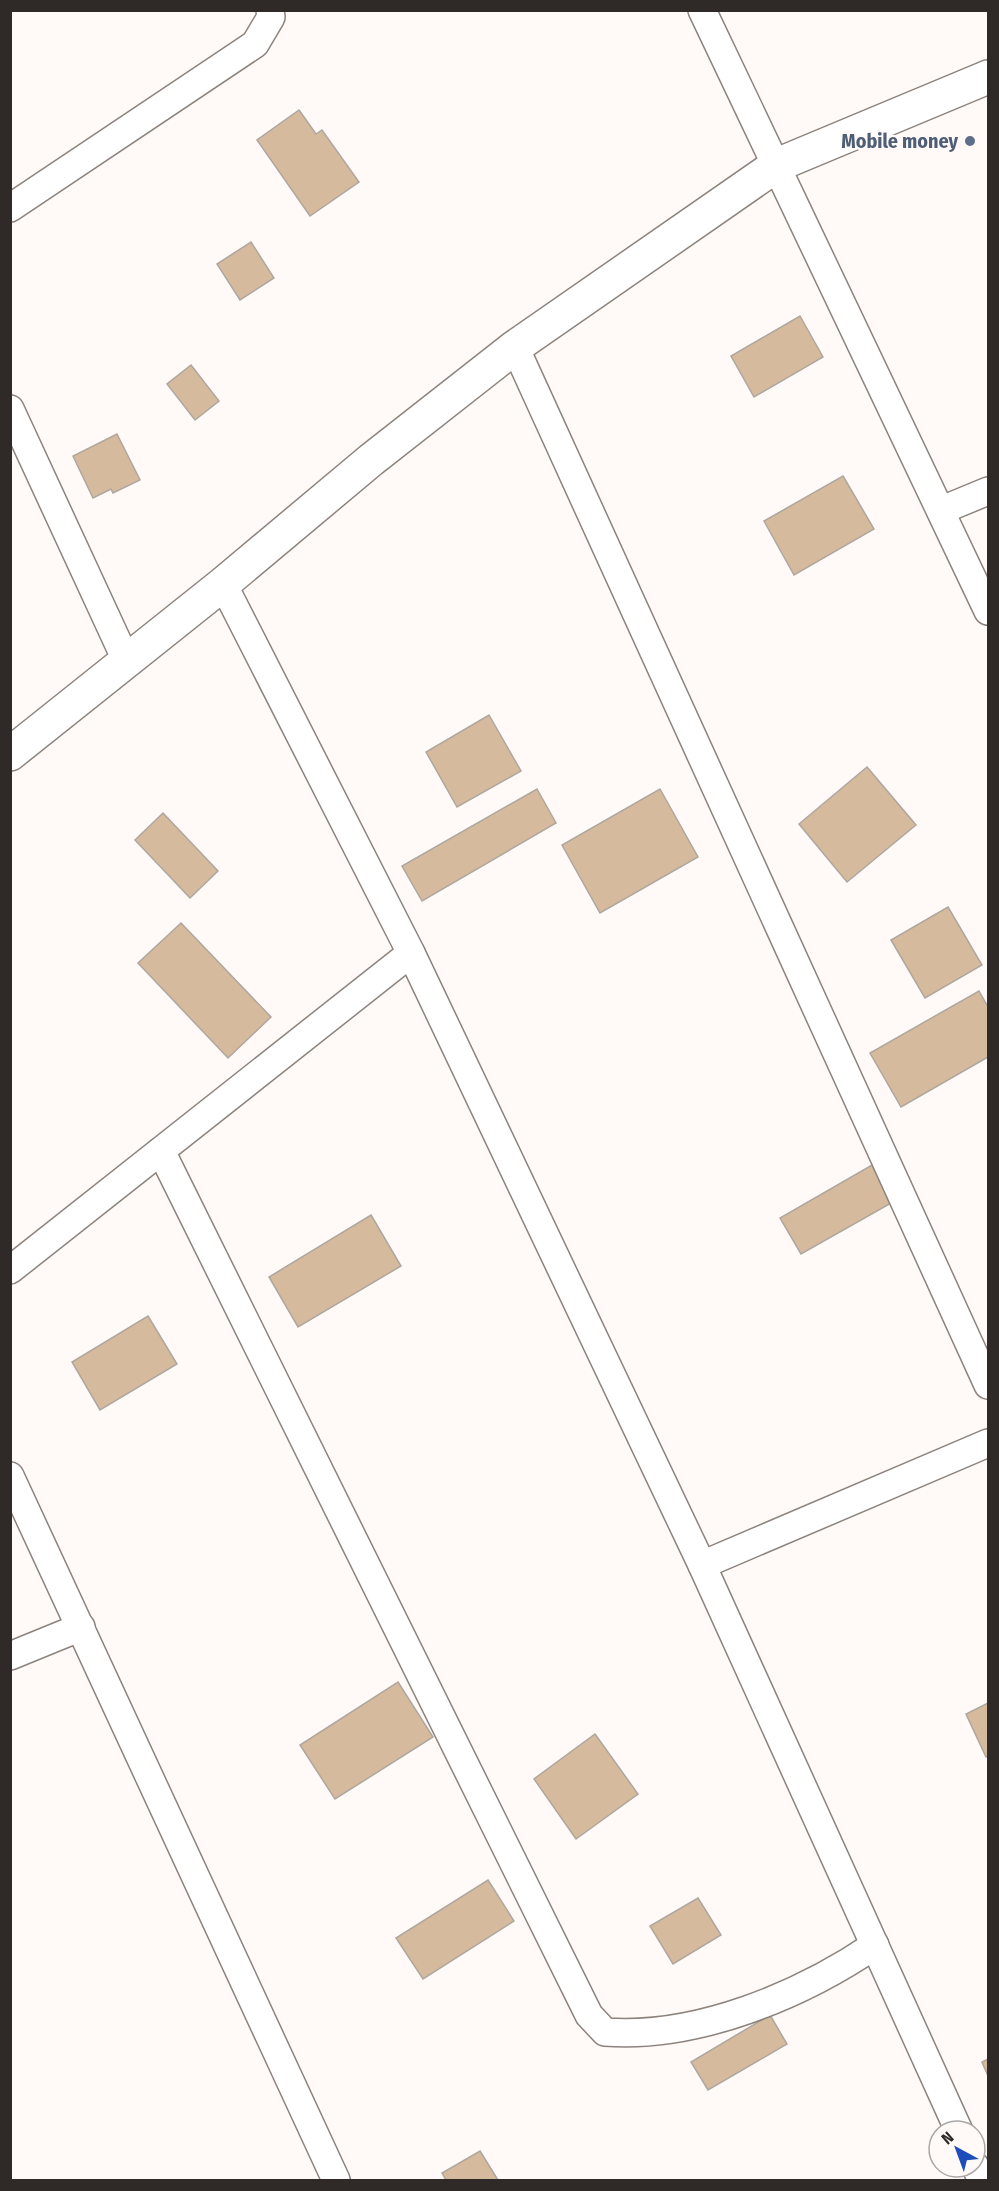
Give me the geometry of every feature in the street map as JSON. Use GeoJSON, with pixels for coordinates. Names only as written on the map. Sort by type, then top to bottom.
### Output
{"type":"FeatureCollection","features":[{"type":"Feature","properties":{"kind":"street"},"geometry":{"type":"LineString","coordinates":[[10,208],[255,44],[271,17],[270,10]]}},
{"type":"Feature","properties":{"kind":"street"},"geometry":{"type":"LineString","coordinates":[[702,10],[942,510],[988,611]]}},
{"type":"Feature","properties":{"kind":"street"},"geometry":{"type":"LineString","coordinates":[[10,754],[223,584],[371,460],[515,347],[777,165],[988,77]]}},
{"type":"Feature","properties":{"kind":"street"},"geometry":{"type":"LineString","coordinates":[[515,347],[988,1385]]}},
{"type":"Feature","properties":{"kind":"street"},"geometry":{"type":"LineString","coordinates":[[10,409],[126,660]]}},
{"type":"Feature","properties":{"kind":"street"},"geometry":{"type":"LineString","coordinates":[[942,510],[988,491]]}},
{"type":"Feature","properties":{"kind":"street"},"geometry":{"type":"LineString","coordinates":[[223,584],[411,953],[702,1565],[954,2119]]}},
{"type":"Feature","properties":{"kind":"street"},"geometry":{"type":"LineString","coordinates":[[10,1270],[411,953]]}},
{"type":"Feature","properties":{"kind":"street"},"geometry":{"type":"LineString","coordinates":[[161,1151],[589,2016],[604,2032],[628,2034],[710,2022],[752,2009],[847,1964],[874,1945]]}},
{"type":"Feature","properties":{"kind":"street"},"geometry":{"type":"LineString","coordinates":[[702,1565],[988,1443]]}},
{"type":"Feature","properties":{"kind":"street"},"geometry":{"type":"LineString","coordinates":[[10,1476],[336,2181]]}},
{"type":"Feature","properties":{"kind":"street"},"geometry":{"type":"LineString","coordinates":[[10,1656],[81,1627]]}},
{"type":"Feature","properties":{"kind":"building"},"geometry":{"type":"Polygon","coordinates":[[[299,110],[316,134],[322,130],[359,182],[310,216],[257,140],[299,110]]]}},
{"type":"Feature","properties":{"kind":"building"},"geometry":{"type":"Polygon","coordinates":[[[251,242],[274,278],[240,300],[217,264],[251,242]]]}},
{"type":"Feature","properties":{"kind":"building"},"geometry":{"type":"Polygon","coordinates":[[[800,316],[823,357],[754,397],[731,356],[800,316]]]}},
{"type":"Feature","properties":{"kind":"building"},"geometry":{"type":"Polygon","coordinates":[[[191,365],[219,401],[195,420],[167,384],[191,365]]]}},
{"type":"Feature","properties":{"kind":"building"},"geometry":{"type":"Polygon","coordinates":[[[117,434],[140,480],[113,493],[111,489],[93,498],[73,456],[117,434]]]}},
{"type":"Feature","properties":{"kind":"building"},"geometry":{"type":"Polygon","coordinates":[[[843,476],[874,529],[794,575],[764,521],[843,476]]]}},
{"type":"Feature","properties":{"kind":"building"},"geometry":{"type":"Polygon","coordinates":[[[489,715],[521,771],[457,807],[426,752],[489,715]]]}},
{"type":"Feature","properties":{"kind":"building"},"geometry":{"type":"Polygon","coordinates":[[[867,767],[916,825],[847,882],[799,824],[867,767]]]}},
{"type":"Feature","properties":{"kind":"building"},"geometry":{"type":"Polygon","coordinates":[[[537,789],[556,823],[422,901],[402,866],[537,789]]]}},
{"type":"Feature","properties":{"kind":"building"},"geometry":{"type":"Polygon","coordinates":[[[660,789],[698,857],[600,913],[562,845],[660,789]]]}},
{"type":"Feature","properties":{"kind":"building"},"geometry":{"type":"Polygon","coordinates":[[[163,813],[218,871],[190,898],[135,840],[163,813]]]}},
{"type":"Feature","properties":{"kind":"building"},"geometry":{"type":"Polygon","coordinates":[[[948,907],[982,965],[925,998],[891,940],[948,907]]]}},
{"type":"Feature","properties":{"kind":"building"},"geometry":{"type":"Polygon","coordinates":[[[181,923],[271,1017],[228,1058],[138,963],[181,923]]]}},
{"type":"Feature","properties":{"kind":"building"},"geometry":{"type":"Polygon","coordinates":[[[979,991],[988,1007],[988,1057],[901,1107],[870,1053],[979,991]]]}},
{"type":"Feature","properties":{"kind":"building"},"geometry":{"type":"Polygon","coordinates":[[[872,1165],[893,1202],[801,1254],[780,1218],[872,1165]]]}},
{"type":"Feature","properties":{"kind":"building"},"geometry":{"type":"Polygon","coordinates":[[[371,1215],[401,1266],[298,1327],[269,1277],[371,1215]]]}},
{"type":"Feature","properties":{"kind":"building"},"geometry":{"type":"Polygon","coordinates":[[[148,1316],[177,1364],[100,1410],[72,1362],[148,1316]]]}},
{"type":"Feature","properties":{"kind":"building"},"geometry":{"type":"Polygon","coordinates":[[[398,1682],[433,1737],[335,1799],[300,1745],[398,1682]]]}},
{"type":"Feature","properties":{"kind":"building"},"geometry":{"type":"Polygon","coordinates":[[[988,1703],[988,1756],[986,1757],[966,1714],[988,1703]]]}},
{"type":"Feature","properties":{"kind":"building"},"geometry":{"type":"Polygon","coordinates":[[[595,1734],[638,1794],[576,1839],[534,1779],[595,1734]]]}},
{"type":"Feature","properties":{"kind":"building"},"geometry":{"type":"Polygon","coordinates":[[[488,1880],[514,1921],[423,1979],[396,1938],[488,1880]]]}},
{"type":"Feature","properties":{"kind":"building"},"geometry":{"type":"Polygon","coordinates":[[[698,1898],[721,1935],[673,1964],[650,1926],[698,1898]]]}},
{"type":"Feature","properties":{"kind":"building"},"geometry":{"type":"Polygon","coordinates":[[[770,2015],[787,2044],[708,2090],[691,2062],[770,2015]]]}},
{"type":"Feature","properties":{"kind":"building"},"geometry":{"type":"Polygon","coordinates":[[[988,2059],[988,2076],[982,2062],[988,2059]]]}},
{"type":"Feature","properties":{"kind":"building"},"geometry":{"type":"Polygon","coordinates":[[[480,2151],[498,2180],[446,2180],[442,2173],[480,2151]]]}},
{"type":"Feature","properties":{"kind":"place","name":"Mobile money"},"geometry":{"type":"Point","coordinates":[970,141]}}]}
